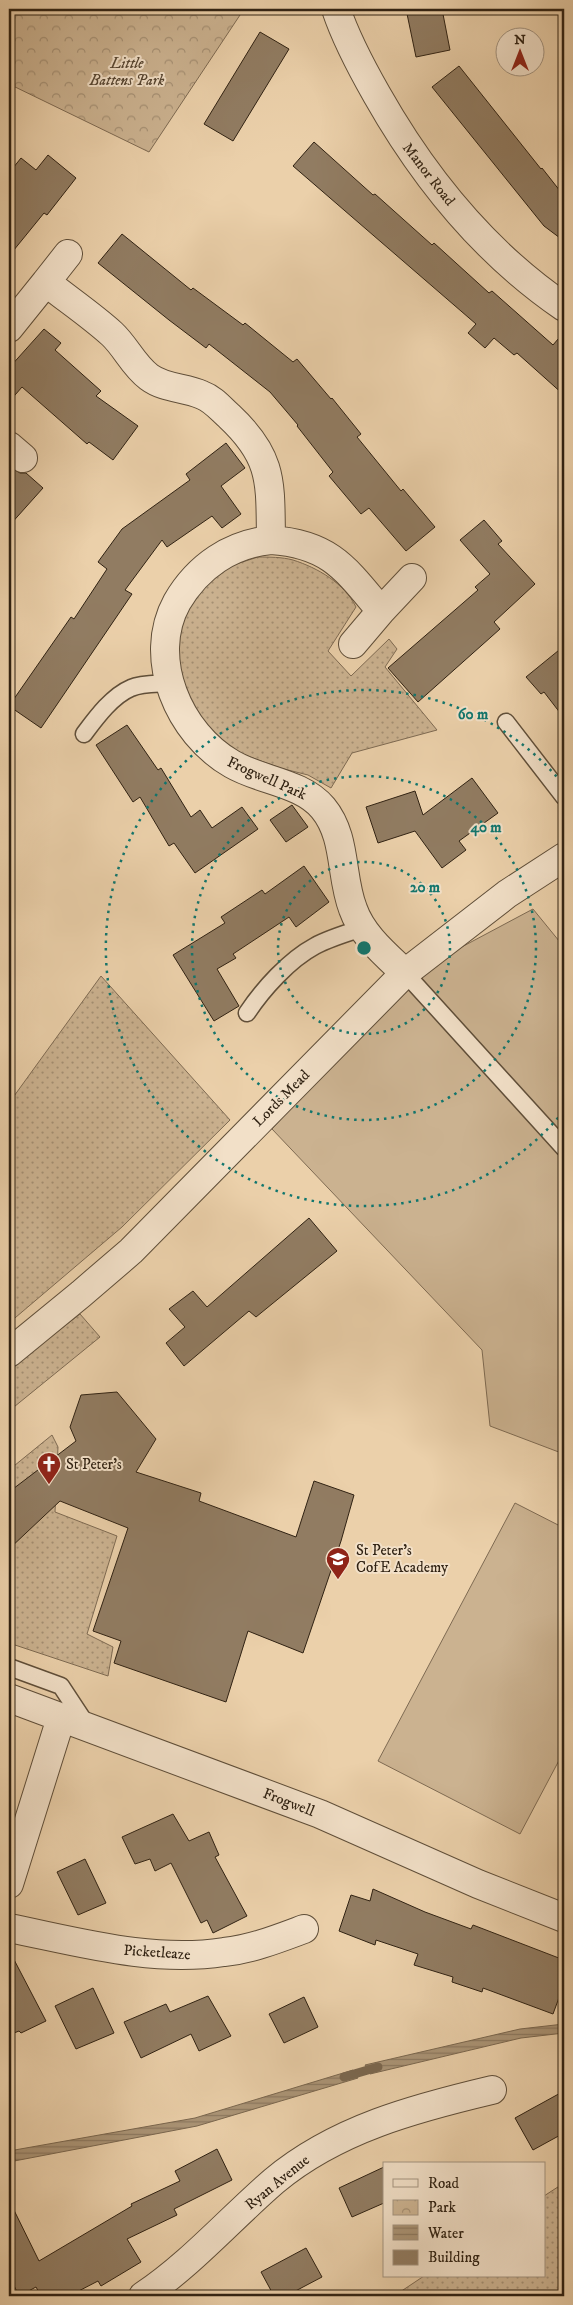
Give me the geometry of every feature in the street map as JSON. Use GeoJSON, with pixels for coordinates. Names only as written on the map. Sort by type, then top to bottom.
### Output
{"type":"FeatureCollection","features":[{"type":"Feature","properties":{"kind":"street","name":"Manor Road"},"geometry":{"type":"LineString","coordinates":[[336,9],[369,81],[423,169],[502,258],[564,307]]}},
{"type":"Feature","properties":{"kind":"street"},"geometry":{"type":"LineString","coordinates":[[9,328],[68,254]]}},
{"type":"Feature","properties":{"kind":"street"},"geometry":{"type":"LineString","coordinates":[[46,282],[112,334],[134,364],[149,377],[161,384],[194,391],[205,396],[249,437],[259,451],[268,479],[272,540]]}},
{"type":"Feature","properties":{"kind":"street","name":"Frogwell Park"},"geometry":{"type":"LineString","coordinates":[[381,611],[342,567],[326,553],[299,543],[272,540],[247,544],[227,552],[197,576],[183,592],[174,608],[166,635],[165,661],[173,695],[197,734],[215,753],[240,769],[307,794],[323,808],[332,821],[338,838],[350,902],[363,928],[404,973]]}},
{"type":"Feature","properties":{"kind":"street"},"geometry":{"type":"LineString","coordinates":[[353,644],[412,578]]}},
{"type":"Feature","properties":{"kind":"street","name":"Lords Mead"},"geometry":{"type":"LineString","coordinates":[[9,1352],[131,1251],[404,973],[507,894],[564,857]]}},
{"type":"Feature","properties":{"kind":"street","name":"Frogwell"},"geometry":{"type":"LineString","coordinates":[[9,1698],[320,1814],[478,1884],[564,1918]]}},
{"type":"Feature","properties":{"kind":"street"},"geometry":{"type":"LineString","coordinates":[[9,1884],[61,1718]]}},
{"type":"Feature","properties":{"kind":"street","name":"Picketleaze"},"geometry":{"type":"LineString","coordinates":[[9,1928],[116,1949],[179,1955],[259,1946],[304,1929]]}},
{"type":"Feature","properties":{"kind":"street","name":"Ryan Avenue"},"geometry":{"type":"LineString","coordinates":[[143,2296],[203,2247],[274,2181],[311,2154],[358,2130],[417,2108],[492,2090]]}},
{"type":"Feature","properties":{"kind":"lane"},"geometry":{"type":"LineString","coordinates":[[84,734],[98,716],[129,688],[139,685],[169,683]]}},
{"type":"Feature","properties":{"kind":"lane"},"geometry":{"type":"LineString","coordinates":[[506,722],[564,797]]}},
{"type":"Feature","properties":{"kind":"lane"},"geometry":{"type":"LineString","coordinates":[[247,1013],[254,1002],[300,957],[315,946],[363,928]]}},
{"type":"Feature","properties":{"kind":"lane"},"geometry":{"type":"LineString","coordinates":[[404,973],[564,1148]]}},
{"type":"Feature","properties":{"kind":"lane"},"geometry":{"type":"LineString","coordinates":[[9,1667],[61,1686],[89,1728]]}},
{"type":"Feature","properties":{"kind":"green space","name":"Little Battens Park"},"geometry":{"type":"Polygon","coordinates":[[[9,9],[244,9],[149,152],[9,84],[9,9]]]}},
{"type":"Feature","properties":{"kind":"green space"},"geometry":{"type":"Polygon","coordinates":[[[258,557],[284,558],[302,563],[329,577],[345,591],[356,607],[328,651],[351,676],[389,639],[397,649],[385,667],[437,730],[352,753],[331,788],[308,775],[280,768],[234,751],[207,728],[183,691],[173,651],[182,614],[201,587],[230,566],[258,557]]]}},
{"type":"Feature","properties":{"kind":"green space"},"geometry":{"type":"Polygon","coordinates":[[[533,909],[564,947],[564,1454],[490,1426],[482,1350],[272,1129],[411,974],[533,909]]]}},
{"type":"Feature","properties":{"kind":"green space"},"geometry":{"type":"Polygon","coordinates":[[[101,976],[230,1120],[122,1227],[9,1323],[9,1103],[101,976]]]}},
{"type":"Feature","properties":{"kind":"green space"},"geometry":{"type":"Polygon","coordinates":[[[80,1314],[100,1337],[9,1411],[9,1369],[80,1314]]]}},
{"type":"Feature","properties":{"kind":"green space"},"geometry":{"type":"Polygon","coordinates":[[[52,1435],[58,1447],[55,1512],[117,1536],[87,1634],[113,1647],[108,1676],[9,1643],[9,1470],[52,1435]]]}},
{"type":"Feature","properties":{"kind":"green space"},"geometry":{"type":"Polygon","coordinates":[[[515,1503],[564,1528],[564,1751],[520,1834],[378,1761],[515,1503]]]}},
{"type":"Feature","properties":{"kind":"green space"},"geometry":{"type":"Polygon","coordinates":[[[564,2183],[564,2296],[394,2296],[421,2278],[546,2278],[546,2195],[564,2183]]]}},
{"type":"Feature","properties":{"kind":"water"},"geometry":{"type":"Polygon","coordinates":[[[564,2024],[564,2033],[521,2038],[370,2074],[365,2065],[520,2029],[564,2024]]]}},
{"type":"Feature","properties":{"kind":"water"},"geometry":{"type":"Polygon","coordinates":[[[353,2070],[358,2078],[197,2126],[9,2162],[9,2151],[195,2118],[353,2070]]]}},
{"type":"Feature","properties":{"kind":"building"},"geometry":{"type":"Polygon","coordinates":[[[406,9],[442,9],[450,50],[416,57],[406,9]]]}},
{"type":"Feature","properties":{"kind":"building"},"geometry":{"type":"Polygon","coordinates":[[[260,32],[289,49],[233,141],[204,124],[260,32]]]}},
{"type":"Feature","properties":{"kind":"building"},"geometry":{"type":"Polygon","coordinates":[[[459,66],[564,196],[564,241],[544,226],[432,87],[459,66]]]}},
{"type":"Feature","properties":{"kind":"building"},"geometry":{"type":"Polygon","coordinates":[[[314,142],[373,195],[375,194],[432,245],[434,243],[489,293],[492,291],[553,345],[564,332],[564,395],[517,353],[514,355],[494,338],[485,348],[468,333],[476,324],[293,166],[314,142]]]}},
{"type":"Feature","properties":{"kind":"building"},"geometry":{"type":"Polygon","coordinates":[[[48,155],[76,178],[47,215],[44,213],[9,256],[9,173],[21,158],[36,170],[48,155]]]}},
{"type":"Feature","properties":{"kind":"building"},"geometry":{"type":"Polygon","coordinates":[[[122,234],[191,290],[193,288],[243,325],[245,323],[293,362],[297,359],[361,434],[357,437],[401,491],[403,489],[435,527],[406,551],[369,508],[361,514],[329,476],[333,472],[298,425],[270,392],[209,344],[206,348],[98,263],[122,234]]]}},
{"type":"Feature","properties":{"kind":"building"},"geometry":{"type":"Polygon","coordinates":[[[44,329],[61,343],[55,350],[101,391],[96,396],[138,426],[113,460],[89,442],[87,444],[22,387],[9,402],[9,368],[44,329]]]}},
{"type":"Feature","properties":{"kind":"building"},"geometry":{"type":"Polygon","coordinates":[[[226,443],[245,468],[221,486],[241,514],[222,528],[212,516],[167,547],[162,540],[125,590],[132,594],[41,728],[9,706],[71,617],[74,619],[107,569],[98,562],[122,529],[190,480],[186,474],[226,443]]]}},
{"type":"Feature","properties":{"kind":"building"},"geometry":{"type":"Polygon","coordinates":[[[9,466],[20,473],[26,473],[43,488],[9,526],[9,466]]]}},
{"type":"Feature","properties":{"kind":"building"},"geometry":{"type":"Polygon","coordinates":[[[484,520],[502,541],[498,544],[535,584],[494,622],[500,629],[418,702],[388,668],[478,590],[475,587],[490,574],[460,540],[484,520]]]}},
{"type":"Feature","properties":{"kind":"building"},"geometry":{"type":"Polygon","coordinates":[[[564,646],[564,718],[544,692],[541,694],[526,677],[564,646]]]}},
{"type":"Feature","properties":{"kind":"building"},"geometry":{"type":"Polygon","coordinates":[[[127,725],[158,770],[161,768],[191,817],[200,810],[212,828],[242,807],[258,829],[195,873],[174,843],[169,846],[140,797],[133,802],[96,745],[127,725]]]}},
{"type":"Feature","properties":{"kind":"building"},"geometry":{"type":"Polygon","coordinates":[[[472,778],[498,813],[459,841],[466,850],[442,868],[415,831],[378,843],[366,807],[415,791],[423,815],[472,778]]]}},
{"type":"Feature","properties":{"kind":"building"},"geometry":{"type":"Polygon","coordinates":[[[292,805],[308,827],[286,842],[270,820],[292,805]]]}},
{"type":"Feature","properties":{"kind":"building"},"geometry":{"type":"Polygon","coordinates":[[[304,866],[329,902],[296,927],[289,917],[233,954],[236,958],[217,969],[239,1006],[214,1021],[173,955],[225,923],[221,917],[262,890],[265,894],[304,866]]]}},
{"type":"Feature","properties":{"kind":"building"},"geometry":{"type":"Polygon","coordinates":[[[309,1218],[337,1251],[256,1317],[249,1311],[184,1366],[166,1343],[185,1327],[169,1309],[193,1291],[207,1307],[309,1218]]]}},
{"type":"Feature","properties":{"kind":"building"},"geometry":{"type":"Polygon","coordinates":[[[117,1392],[156,1439],[136,1472],[201,1493],[199,1501],[296,1537],[314,1481],[354,1495],[341,1541],[303,1653],[248,1631],[226,1702],[114,1663],[121,1641],[93,1631],[128,1528],[60,1501],[9,1549],[9,1492],[76,1441],[70,1427],[81,1395],[117,1392]]]}},
{"type":"Feature","properties":{"kind":"building"},"geometry":{"type":"Polygon","coordinates":[[[173,1814],[189,1841],[209,1832],[219,1855],[215,1857],[247,1916],[213,1933],[207,1920],[201,1923],[171,1863],[155,1871],[150,1859],[135,1864],[122,1837],[173,1814]]]}},
{"type":"Feature","properties":{"kind":"building"},"geometry":{"type":"Polygon","coordinates":[[[85,1859],[106,1903],[78,1915],[57,1872],[85,1859]]]}},
{"type":"Feature","properties":{"kind":"building"},"geometry":{"type":"Polygon","coordinates":[[[373,1889],[425,1912],[471,1929],[473,1925],[564,1960],[564,1984],[553,2014],[483,1988],[482,1992],[452,1982],[453,1977],[414,1965],[418,1954],[376,1940],[375,1945],[339,1931],[351,1895],[370,1901],[373,1889]]]}},
{"type":"Feature","properties":{"kind":"building"},"geometry":{"type":"Polygon","coordinates":[[[9,1950],[46,2021],[21,2033],[19,2031],[9,2035],[9,1950]]]}},
{"type":"Feature","properties":{"kind":"building"},"geometry":{"type":"Polygon","coordinates":[[[93,1988],[114,2033],[76,2049],[55,2006],[93,1988]]]}},
{"type":"Feature","properties":{"kind":"building"},"geometry":{"type":"Polygon","coordinates":[[[208,1996],[231,2036],[199,2051],[191,2034],[141,2058],[124,2022],[166,2004],[170,2012],[208,1996]]]}},
{"type":"Feature","properties":{"kind":"building"},"geometry":{"type":"Polygon","coordinates":[[[304,1997],[318,2027],[284,2043],[269,2014],[304,1997]]]}},
{"type":"Feature","properties":{"kind":"building"},"geometry":{"type":"Polygon","coordinates":[[[564,2091],[564,2133],[533,2150],[515,2118],[564,2091]]]}},
{"type":"Feature","properties":{"kind":"building"},"geometry":{"type":"Polygon","coordinates":[[[217,2149],[232,2180],[174,2209],[177,2215],[127,2239],[141,2262],[101,2286],[98,2281],[69,2296],[41,2296],[36,2287],[19,2296],[9,2275],[9,2200],[39,2261],[132,2206],[131,2204],[180,2181],[175,2171],[217,2149]]]}},
{"type":"Feature","properties":{"kind":"building"},"geometry":{"type":"Polygon","coordinates":[[[383,2167],[383,2203],[352,2217],[339,2188],[383,2167]]]}},
{"type":"Feature","properties":{"kind":"building"},"geometry":{"type":"Polygon","coordinates":[[[306,2248],[322,2277],[286,2296],[274,2296],[261,2272],[306,2248]]]}},
{"type":"Feature","properties":{"kind":"waterway"},"geometry":{"type":"LineString","coordinates":[[344,2077],[378,2067]]}},
{"type":"Feature","properties":{"kind":"place","name":"St Peter's"},"geometry":{"type":"Point","coordinates":[49,1485]}},
{"type":"Feature","properties":{"kind":"place","name":"St Peter's CofE Academy"},"geometry":{"type":"Point","coordinates":[338,1580]}}]}
